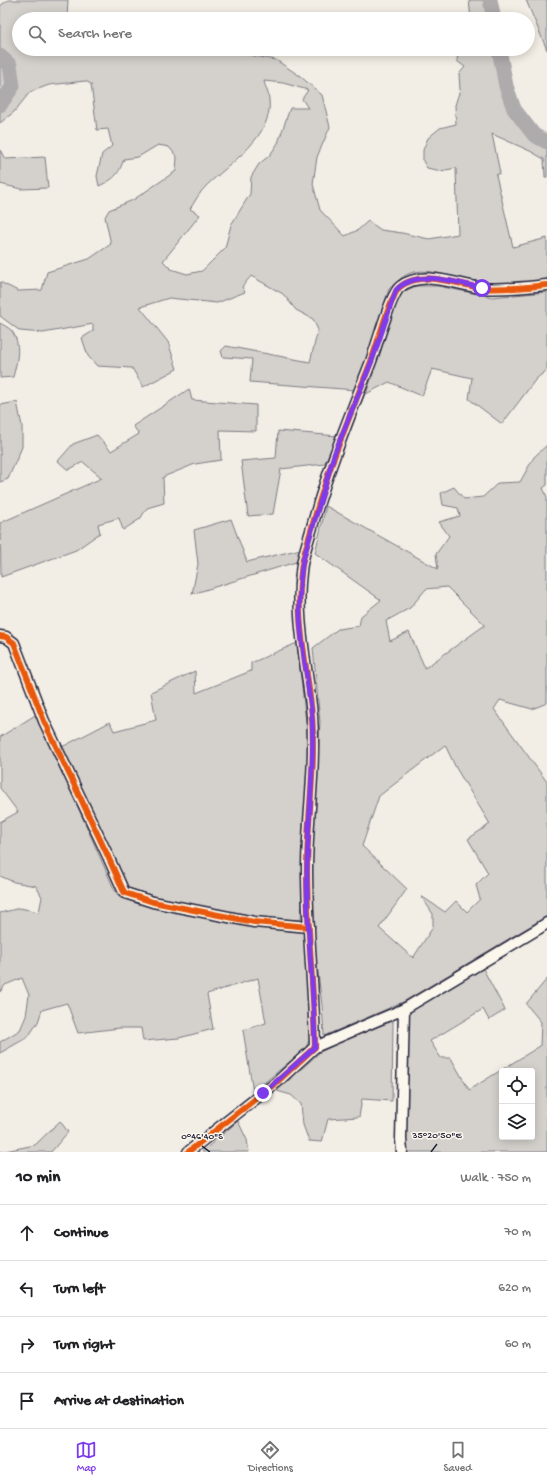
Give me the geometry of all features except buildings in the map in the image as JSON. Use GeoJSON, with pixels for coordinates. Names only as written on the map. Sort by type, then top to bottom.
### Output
{"type":"FeatureCollection","features":[{"type":"Feature","properties":{"kind":"street"},"geometry":{"type":"LineString","coordinates":[[315,1047],[307,868],[313,750],[312,716],[300,614],[300,574],[315,515],[334,455],[373,358],[396,290],[414,280],[427,279],[482,288],[547,286]]}},
{"type":"Feature","properties":{"kind":"street"},"geometry":{"type":"LineString","coordinates":[[0,636],[6,636],[14,643],[44,721],[125,893],[153,902],[254,922],[309,927]]}},
{"type":"Feature","properties":{"kind":"street"},"geometry":{"type":"LineString","coordinates":[[188,1152],[277,1082],[315,1047],[404,1009],[547,923]]}},
{"type":"Feature","properties":{"kind":"street"},"geometry":{"type":"LineString","coordinates":[[402,1152],[404,1009]]}},
{"type":"Feature","properties":{"kind":"shaded area"},"geometry":{"type":"Polygon","coordinates":[[[8,0],[68,0],[67,12],[12,12],[12,56],[255,56],[276,60],[300,76],[322,95],[330,127],[317,157],[313,184],[320,210],[345,236],[358,230],[368,221],[381,230],[429,239],[458,234],[456,168],[441,171],[427,168],[423,161],[423,150],[428,138],[440,128],[456,124],[455,105],[460,90],[459,74],[465,67],[457,61],[457,56],[504,56],[516,102],[534,127],[547,137],[547,177],[545,177],[544,159],[492,134],[500,173],[496,175],[513,247],[547,238],[547,282],[509,285],[480,284],[429,271],[414,272],[407,275],[389,289],[356,390],[250,382],[252,359],[223,357],[221,351],[226,346],[310,362],[318,330],[313,319],[296,310],[283,294],[251,276],[242,287],[245,292],[217,303],[169,298],[140,307],[168,342],[177,369],[143,387],[132,368],[97,366],[88,356],[82,338],[93,331],[93,324],[43,333],[20,331],[0,316],[0,282],[18,291],[42,290],[47,272],[89,259],[111,244],[105,217],[109,210],[133,200],[176,171],[177,157],[169,147],[158,145],[138,157],[124,159],[115,176],[99,186],[97,176],[102,154],[112,146],[108,129],[97,130],[91,84],[85,81],[49,85],[30,92],[14,112],[0,123],[0,6],[8,0]],[[264,81],[269,99],[269,112],[265,125],[258,137],[248,148],[206,186],[190,209],[200,215],[163,261],[171,269],[187,274],[202,271],[225,248],[231,225],[250,194],[251,177],[259,164],[270,155],[278,143],[290,108],[308,108],[302,99],[308,90],[283,83],[264,81]]]}},
{"type":"Feature","properties":{"kind":"shaded area"},"geometry":{"type":"Polygon","coordinates":[[[469,0],[494,0],[496,12],[470,12],[469,0]]]}},
{"type":"Feature","properties":{"kind":"shaded area"},"geometry":{"type":"Polygon","coordinates":[[[526,0],[547,0],[547,50],[535,21],[535,12],[531,12],[526,0]]]}},
{"type":"Feature","properties":{"kind":"shaded area"},"geometry":{"type":"Polygon","coordinates":[[[0,150],[5,159],[45,157],[48,188],[21,189],[0,184],[0,150]]]}},
{"type":"Feature","properties":{"kind":"shaded area"},"geometry":{"type":"Polygon","coordinates":[[[416,286],[438,286],[492,297],[547,292],[547,370],[536,379],[502,424],[469,399],[472,378],[432,369],[422,396],[389,382],[366,394],[397,302],[403,292],[416,286]]]}},
{"type":"Feature","properties":{"kind":"shaded area"},"geometry":{"type":"Polygon","coordinates":[[[0,323],[11,330],[17,341],[18,353],[13,377],[0,378],[0,323]]]}},
{"type":"Feature","properties":{"kind":"shaded area"},"geometry":{"type":"Polygon","coordinates":[[[189,389],[192,400],[256,405],[256,431],[220,430],[221,460],[195,464],[163,477],[164,503],[147,508],[140,519],[123,530],[119,518],[98,524],[100,533],[76,550],[1,577],[0,523],[102,478],[83,462],[68,470],[58,461],[73,444],[97,435],[111,451],[139,434],[133,426],[189,389]]]}},
{"type":"Feature","properties":{"kind":"shaded area"},"geometry":{"type":"Polygon","coordinates":[[[17,402],[22,426],[22,447],[8,479],[0,482],[0,405],[17,402]]]}},
{"type":"Feature","properties":{"kind":"shaded area"},"geometry":{"type":"Polygon","coordinates":[[[278,431],[338,436],[324,464],[281,469],[273,514],[248,516],[241,461],[276,458],[278,431]]]}},
{"type":"Feature","properties":{"kind":"shaded area"},"geometry":{"type":"Polygon","coordinates":[[[547,445],[547,485],[543,488],[547,497],[547,703],[532,709],[500,700],[494,709],[547,782],[547,916],[403,1002],[324,1036],[322,1005],[313,933],[310,888],[320,722],[313,648],[338,629],[359,626],[361,616],[381,600],[315,553],[326,506],[438,569],[436,554],[449,536],[439,522],[460,516],[458,508],[443,505],[441,493],[454,487],[464,499],[483,497],[498,483],[520,482],[534,457],[547,445]],[[447,587],[426,589],[410,608],[386,621],[390,641],[409,632],[425,668],[485,625],[447,587]],[[445,745],[379,796],[362,846],[407,889],[379,928],[413,958],[433,927],[433,914],[421,896],[445,912],[456,901],[467,912],[480,899],[476,885],[488,873],[468,839],[490,824],[456,768],[445,745]]]}},
{"type":"Feature","properties":{"kind":"shaded area"},"geometry":{"type":"Polygon","coordinates":[[[231,519],[247,562],[301,549],[296,562],[192,594],[198,564],[194,530],[231,519]]]}},
{"type":"Feature","properties":{"kind":"shaded area"},"geometry":{"type":"Polygon","coordinates":[[[297,643],[309,749],[301,920],[256,918],[137,895],[127,888],[62,747],[110,722],[114,731],[156,720],[151,692],[195,671],[196,693],[251,671],[251,663],[297,643]]]}},
{"type":"Feature","properties":{"kind":"shaded area"},"geometry":{"type":"Polygon","coordinates":[[[37,714],[114,889],[120,898],[256,926],[306,931],[310,1039],[305,1049],[253,1092],[243,1030],[266,1023],[258,978],[207,994],[213,1029],[179,1038],[143,1041],[141,1028],[120,1028],[78,1033],[67,1003],[42,1010],[38,1022],[28,1037],[0,1053],[0,1042],[20,1030],[26,1016],[29,995],[22,978],[5,985],[0,992],[0,913],[20,908],[39,912],[42,897],[36,886],[14,882],[0,876],[0,822],[18,812],[0,788],[0,737],[37,714]]]}},
{"type":"Feature","properties":{"kind":"shaded area"},"geometry":{"type":"Polygon","coordinates":[[[482,967],[505,1010],[489,1020],[483,1009],[430,1041],[441,1058],[451,1058],[469,1090],[499,1071],[499,1140],[535,1140],[535,1068],[504,1068],[540,1046],[541,1022],[526,1004],[547,979],[547,1152],[405,1152],[407,1010],[482,967]]]}},
{"type":"Feature","properties":{"kind":"shaded area"},"geometry":{"type":"Polygon","coordinates":[[[393,1021],[392,1101],[362,1099],[359,1117],[328,1119],[322,1142],[309,1141],[303,1125],[301,1104],[291,1095],[277,1091],[320,1052],[350,1037],[393,1021]]]}},
{"type":"Feature","properties":{"kind":"shaded area"},"geometry":{"type":"Polygon","coordinates":[[[60,1121],[68,1132],[51,1152],[0,1152],[35,1145],[60,1121]]]}},
{"type":"Feature","properties":{"kind":"shaded area"},"geometry":{"type":"Polygon","coordinates":[[[238,1121],[247,1140],[249,1152],[202,1152],[238,1121]]]}},
{"type":"Feature","properties":{"kind":"waterway"},"geometry":{"type":"LineString","coordinates":[[490,0],[493,12]]}},
{"type":"Feature","properties":{"kind":"waterway"},"geometry":{"type":"LineString","coordinates":[[0,56],[10,65],[13,86],[0,105]]}},
{"type":"Feature","properties":{"kind":"waterway"},"geometry":{"type":"LineString","coordinates":[[500,56],[506,86],[514,109],[534,135],[547,142]]}},
{"type":"Feature","properties":{"kind":"cycle path"},"geometry":{"type":"LineString","coordinates":[[188,1152],[277,1082],[315,1047],[307,870],[313,735],[301,626],[301,572],[305,550],[324,486],[370,364],[392,300],[400,287],[419,279],[440,280],[490,289],[547,285]]}},
{"type":"Feature","properties":{"kind":"cycle path"},"geometry":{"type":"LineString","coordinates":[[0,636],[6,637],[14,643],[44,721],[125,893],[153,902],[254,922],[309,927]]}},
{"type":"Feature","properties":{"kind":"route"},"geometry":{"type":"LineString","coordinates":[[263,1093],[315,1047],[312,965],[309,944],[307,868],[313,756],[312,716],[300,614],[300,574],[315,515],[334,455],[373,358],[396,290],[408,282],[427,279],[482,288]]}}]}
